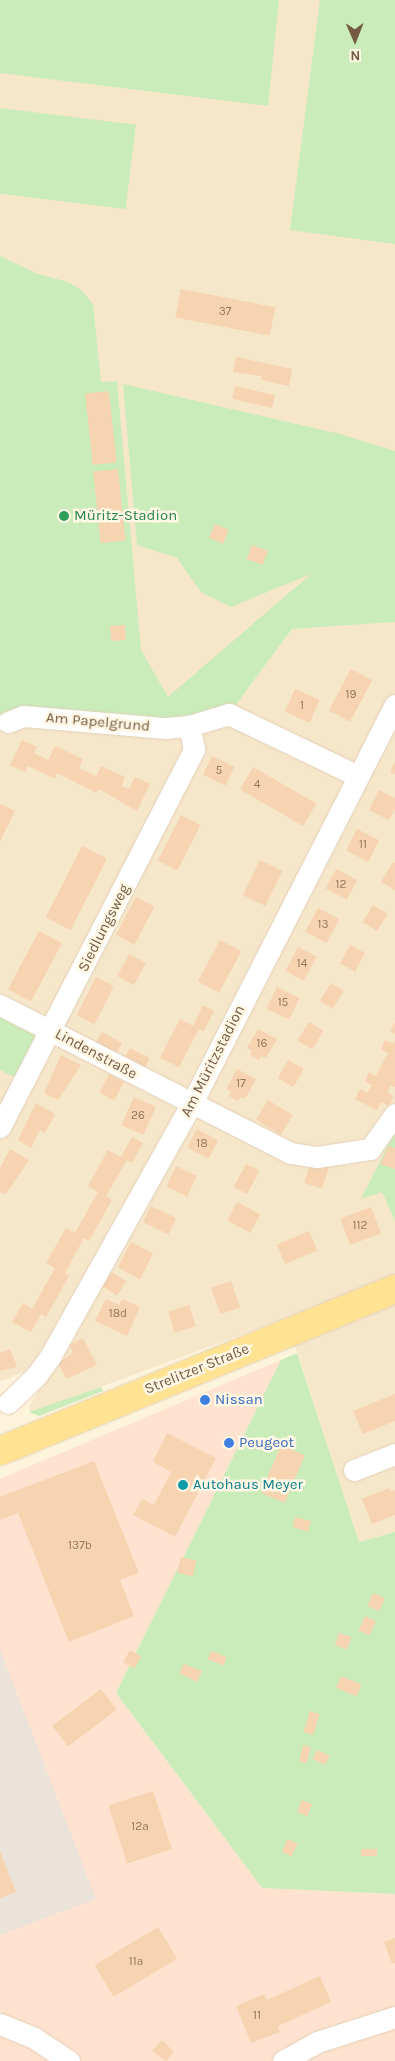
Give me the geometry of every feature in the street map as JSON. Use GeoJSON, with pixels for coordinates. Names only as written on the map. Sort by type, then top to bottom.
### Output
{"type":"FeatureCollection","features":[{"type":"Feature","properties":{"kind":"main road","name":"Strelitzer Straße"},"geometry":{"type":"LineString","coordinates":[[0,1451],[395,1289]]}},
{"type":"Feature","properties":{"kind":"street","name":"Am Müritzstadion"},"geometry":{"type":"LineString","coordinates":[[8,1403],[36,1376],[50,1355],[191,1105],[395,705]]}},
{"type":"Feature","properties":{"kind":"street"},"geometry":{"type":"LineString","coordinates":[[189,726],[229,714],[358,776]]}},
{"type":"Feature","properties":{"kind":"street","name":"Am Papelgrund"},"geometry":{"type":"LineString","coordinates":[[3,725],[24,716],[165,728],[189,726]]}},
{"type":"Feature","properties":{"kind":"street","name":"Siedlungsweg"},"geometry":{"type":"LineString","coordinates":[[0,1127],[183,750],[189,726]]}},
{"type":"Feature","properties":{"kind":"street","name":"Lindenstraße"},"geometry":{"type":"LineString","coordinates":[[0,1005],[191,1105],[291,1153],[317,1157],[370,1149],[395,1114]]}},
{"type":"Feature","properties":{"kind":"street"},"geometry":{"type":"LineString","coordinates":[[354,1470],[395,1454]]}},
{"type":"Feature","properties":{"kind":"street"},"geometry":{"type":"LineString","coordinates":[[283,2061],[317,2042],[395,2017]]}},
{"type":"Feature","properties":{"kind":"street"},"geometry":{"type":"LineString","coordinates":[[0,2024],[34,2038],[69,2061]]}},
{"type":"Feature","properties":{"kind":"shaded area"},"geometry":{"type":"Polygon","coordinates":[[[0,0],[395,0],[395,508],[313,573],[229,714],[292,629],[395,622],[395,1532],[359,1542],[286,1318],[33,1412],[29,1410],[30,1405],[46,1379],[29,1370],[0,1382],[0,0]]]}},
{"type":"Feature","properties":{"kind":"shaded area"},"geometry":{"type":"Polygon","coordinates":[[[281,1360],[116,1693],[262,1888],[395,1894],[395,2061],[0,2061],[0,1479],[281,1360]]]}},
{"type":"Feature","properties":{"kind":"shaded area"},"geometry":{"type":"Polygon","coordinates":[[[0,1649],[96,1899],[0,1935],[0,1649]]]}},
{"type":"Feature","properties":{"kind":"green space"},"geometry":{"type":"Polygon","coordinates":[[[0,0],[279,0],[268,106],[0,73],[0,0]]]}},
{"type":"Feature","properties":{"kind":"green space"},"geometry":{"type":"Polygon","coordinates":[[[320,0],[395,0],[395,244],[290,230],[320,0]]]}},
{"type":"Feature","properties":{"kind":"green space"},"geometry":{"type":"Polygon","coordinates":[[[0,108],[136,125],[126,209],[0,194],[0,108]]]}},
{"type":"Feature","properties":{"kind":"green space"},"geometry":{"type":"Polygon","coordinates":[[[0,256],[38,274],[68,282],[81,290],[93,304],[101,382],[117,381],[141,650],[168,697],[311,574],[231,607],[201,592],[177,558],[137,545],[123,384],[340,434],[395,451],[395,622],[292,629],[229,714],[189,726],[8,722],[0,714],[0,256]]]}},
{"type":"Feature","properties":{"kind":"green space"},"geometry":{"type":"Polygon","coordinates":[[[0,1005],[51,1031],[24,1082],[0,1070],[0,1005]]]}},
{"type":"Feature","properties":{"kind":"green space"},"geometry":{"type":"Polygon","coordinates":[[[395,1131],[395,1221],[382,1192],[361,1199],[395,1131]]]}},
{"type":"Feature","properties":{"kind":"green space"},"geometry":{"type":"Polygon","coordinates":[[[297,1353],[359,1542],[395,1532],[395,1894],[262,1888],[116,1693],[281,1360],[297,1353]]]}},
{"type":"Feature","properties":{"kind":"green space"},"geometry":{"type":"Polygon","coordinates":[[[101,1387],[103,1391],[39,1416],[29,1412],[101,1387]]]}},
{"type":"Feature","properties":{"kind":"building"},"geometry":{"type":"Polygon","coordinates":[[[181,289],[275,307],[270,336],[175,317],[181,289]]]}},
{"type":"Feature","properties":{"kind":"building"},"geometry":{"type":"Polygon","coordinates":[[[236,357],[292,369],[289,386],[261,380],[262,376],[233,372],[236,357]]]}},
{"type":"Feature","properties":{"kind":"building"},"geometry":{"type":"Polygon","coordinates":[[[235,386],[275,395],[272,408],[232,399],[235,386]]]}},
{"type":"Feature","properties":{"kind":"building"},"geometry":{"type":"Polygon","coordinates":[[[109,391],[117,463],[93,465],[85,394],[109,391]]]}},
{"type":"Feature","properties":{"kind":"building"},"geometry":{"type":"Polygon","coordinates":[[[118,469],[126,541],[101,543],[93,472],[118,469]]]}},
{"type":"Feature","properties":{"kind":"building"},"geometry":{"type":"Polygon","coordinates":[[[215,524],[229,530],[223,544],[209,538],[215,524]]]}},
{"type":"Feature","properties":{"kind":"building"},"geometry":{"type":"Polygon","coordinates":[[[252,545],[268,551],[262,565],[247,559],[252,545]]]}},
{"type":"Feature","properties":{"kind":"building"},"geometry":{"type":"Polygon","coordinates":[[[125,625],[126,640],[111,641],[110,626],[125,625]]]}},
{"type":"Feature","properties":{"kind":"building"},"geometry":{"type":"Polygon","coordinates":[[[351,669],[372,680],[350,722],[329,710],[351,669]]]}},
{"type":"Feature","properties":{"kind":"building"},"geometry":{"type":"Polygon","coordinates":[[[295,689],[320,700],[309,723],[285,712],[295,689]]]}},
{"type":"Feature","properties":{"kind":"building"},"geometry":{"type":"Polygon","coordinates":[[[22,740],[37,747],[34,753],[48,760],[55,746],[83,759],[79,768],[96,776],[101,766],[125,777],[121,786],[129,789],[135,777],[150,784],[137,811],[99,789],[97,793],[57,773],[55,779],[28,766],[25,772],[10,765],[22,740]]]}},
{"type":"Feature","properties":{"kind":"building"},"geometry":{"type":"Polygon","coordinates":[[[212,756],[234,767],[225,786],[203,775],[212,756]]]}},
{"type":"Feature","properties":{"kind":"building"},"geometry":{"type":"Polygon","coordinates":[[[395,762],[395,774],[390,772],[395,762]]]}},
{"type":"Feature","properties":{"kind":"building"},"geometry":{"type":"Polygon","coordinates":[[[253,767],[316,804],[303,826],[240,790],[253,767]]]}},
{"type":"Feature","properties":{"kind":"building"},"geometry":{"type":"Polygon","coordinates":[[[379,790],[395,798],[395,809],[389,820],[369,810],[379,790]]]}},
{"type":"Feature","properties":{"kind":"building"},"geometry":{"type":"Polygon","coordinates":[[[0,804],[15,811],[0,841],[0,804]]]}},
{"type":"Feature","properties":{"kind":"building"},"geometry":{"type":"Polygon","coordinates":[[[181,815],[201,825],[177,870],[158,860],[181,815]]]}},
{"type":"Feature","properties":{"kind":"building"},"geometry":{"type":"Polygon","coordinates":[[[357,829],[379,840],[368,862],[346,850],[357,829]]]}},
{"type":"Feature","properties":{"kind":"building"},"geometry":{"type":"Polygon","coordinates":[[[82,846],[107,859],[71,930],[46,917],[82,846]]]}},
{"type":"Feature","properties":{"kind":"building"},"geometry":{"type":"Polygon","coordinates":[[[260,860],[282,871],[265,906],[243,895],[260,860]]]}},
{"type":"Feature","properties":{"kind":"building"},"geometry":{"type":"Polygon","coordinates":[[[393,862],[395,863],[395,890],[381,882],[393,862]]]}},
{"type":"Feature","properties":{"kind":"building"},"geometry":{"type":"Polygon","coordinates":[[[336,869],[357,880],[347,900],[326,888],[336,869]]]}},
{"type":"Feature","properties":{"kind":"building"},"geometry":{"type":"Polygon","coordinates":[[[136,897],[155,907],[134,945],[116,935],[136,897]]]}},
{"type":"Feature","properties":{"kind":"building"},"geometry":{"type":"Polygon","coordinates":[[[373,905],[388,914],[377,931],[363,922],[373,905]]]}},
{"type":"Feature","properties":{"kind":"building"},"geometry":{"type":"Polygon","coordinates":[[[318,908],[339,919],[327,943],[305,932],[318,908]]]}},
{"type":"Feature","properties":{"kind":"building"},"geometry":{"type":"Polygon","coordinates":[[[39,931],[62,943],[31,1001],[8,989],[39,931]]]}},
{"type":"Feature","properties":{"kind":"building"},"geometry":{"type":"Polygon","coordinates":[[[220,940],[241,951],[219,993],[198,981],[220,940]]]}},
{"type":"Feature","properties":{"kind":"building"},"geometry":{"type":"Polygon","coordinates":[[[350,945],[365,953],[355,972],[340,964],[350,945]]]}},
{"type":"Feature","properties":{"kind":"building"},"geometry":{"type":"Polygon","coordinates":[[[298,947],[317,957],[304,981],[285,971],[298,947]]]}},
{"type":"Feature","properties":{"kind":"building"},"geometry":{"type":"Polygon","coordinates":[[[129,954],[146,963],[134,985],[117,976],[129,954]]]}},
{"type":"Feature","properties":{"kind":"building"},"geometry":{"type":"Polygon","coordinates":[[[96,977],[114,986],[94,1024],[76,1015],[96,977]]]}},
{"type":"Feature","properties":{"kind":"building"},"geometry":{"type":"Polygon","coordinates":[[[331,983],[344,991],[333,1009],[320,1001],[331,983]]]}},
{"type":"Feature","properties":{"kind":"building"},"geometry":{"type":"Polygon","coordinates":[[[277,987],[299,998],[289,1020],[266,1009],[277,987]]]}},
{"type":"Feature","properties":{"kind":"building"},"geometry":{"type":"Polygon","coordinates":[[[203,1005],[214,1011],[204,1031],[199,1029],[179,1067],[160,1058],[180,1019],[193,1026],[203,1005]]]}},
{"type":"Feature","properties":{"kind":"building"},"geometry":{"type":"Polygon","coordinates":[[[309,1022],[324,1031],[312,1050],[298,1041],[309,1022]]]}},
{"type":"Feature","properties":{"kind":"building"},"geometry":{"type":"Polygon","coordinates":[[[395,1022],[395,1034],[390,1031],[395,1022]]]}},
{"type":"Feature","properties":{"kind":"building"},"geometry":{"type":"Polygon","coordinates":[[[258,1029],[277,1039],[266,1058],[261,1056],[259,1060],[250,1055],[252,1051],[247,1048],[258,1029]]]}},
{"type":"Feature","properties":{"kind":"building"},"geometry":{"type":"Polygon","coordinates":[[[102,1032],[122,1043],[116,1054],[96,1042],[102,1032]]]}},
{"type":"Feature","properties":{"kind":"building"},"geometry":{"type":"Polygon","coordinates":[[[395,1039],[395,1087],[391,1085],[387,1092],[394,1096],[389,1106],[381,1102],[377,1110],[355,1099],[360,1089],[367,1093],[372,1085],[365,1081],[369,1072],[376,1076],[388,1053],[381,1049],[385,1040],[393,1044],[395,1039]]]}},
{"type":"Feature","properties":{"kind":"building"},"geometry":{"type":"Polygon","coordinates":[[[130,1048],[150,1058],[144,1070],[124,1060],[130,1048]]]}},
{"type":"Feature","properties":{"kind":"building"},"geometry":{"type":"Polygon","coordinates":[[[61,1055],[81,1065],[58,1100],[44,1093],[61,1055]]]}},
{"type":"Feature","properties":{"kind":"building"},"geometry":{"type":"Polygon","coordinates":[[[288,1060],[304,1069],[294,1087],[278,1078],[288,1060]]]}},
{"type":"Feature","properties":{"kind":"building"},"geometry":{"type":"Polygon","coordinates":[[[237,1069],[256,1079],[245,1099],[241,1097],[238,1101],[229,1096],[231,1091],[226,1089],[237,1069]]]}},
{"type":"Feature","properties":{"kind":"building"},"geometry":{"type":"Polygon","coordinates":[[[109,1074],[124,1082],[114,1101],[99,1093],[109,1074]]]}},
{"type":"Feature","properties":{"kind":"building"},"geometry":{"type":"Polygon","coordinates":[[[134,1097],[156,1107],[143,1135],[121,1125],[134,1097]]]}},
{"type":"Feature","properties":{"kind":"building"},"geometry":{"type":"Polygon","coordinates":[[[268,1100],[293,1115],[281,1135],[256,1120],[268,1100]]]}},
{"type":"Feature","properties":{"kind":"building"},"geometry":{"type":"Polygon","coordinates":[[[36,1103],[55,1114],[45,1133],[40,1130],[31,1148],[18,1140],[36,1103]]]}},
{"type":"Feature","properties":{"kind":"building"},"geometry":{"type":"Polygon","coordinates":[[[197,1129],[218,1140],[208,1159],[187,1148],[197,1129]]]}},
{"type":"Feature","properties":{"kind":"building"},"geometry":{"type":"Polygon","coordinates":[[[132,1137],[143,1143],[132,1163],[127,1160],[106,1196],[112,1200],[89,1241],[84,1238],[65,1273],[69,1276],[46,1317],[41,1314],[31,1332],[12,1322],[23,1303],[32,1309],[55,1268],[46,1263],[66,1228],[75,1233],[98,1192],[88,1186],[108,1150],[121,1157],[132,1137]]]}},
{"type":"Feature","properties":{"kind":"building"},"geometry":{"type":"Polygon","coordinates":[[[389,1146],[395,1148],[395,1169],[380,1164],[389,1146]]]}},
{"type":"Feature","properties":{"kind":"building"},"geometry":{"type":"Polygon","coordinates":[[[10,1149],[29,1160],[6,1194],[0,1192],[0,1168],[10,1149]]]}},
{"type":"Feature","properties":{"kind":"building"},"geometry":{"type":"Polygon","coordinates":[[[311,1161],[329,1167],[322,1189],[304,1183],[311,1161]]]}},
{"type":"Feature","properties":{"kind":"building"},"geometry":{"type":"Polygon","coordinates":[[[246,1164],[259,1171],[247,1194],[234,1187],[246,1164]]]}},
{"type":"Feature","properties":{"kind":"building"},"geometry":{"type":"Polygon","coordinates":[[[176,1166],[197,1176],[187,1197],[166,1187],[176,1166]]]}},
{"type":"Feature","properties":{"kind":"building"},"geometry":{"type":"Polygon","coordinates":[[[237,1202],[260,1214],[250,1233],[227,1221],[237,1202]]]}},
{"type":"Feature","properties":{"kind":"building"},"geometry":{"type":"Polygon","coordinates":[[[151,1206],[176,1218],[168,1234],[143,1222],[151,1206]]]}},
{"type":"Feature","properties":{"kind":"building"},"geometry":{"type":"Polygon","coordinates":[[[371,1207],[381,1233],[350,1245],[340,1219],[371,1207]]]}},
{"type":"Feature","properties":{"kind":"building"},"geometry":{"type":"Polygon","coordinates":[[[309,1231],[317,1250],[285,1264],[277,1245],[309,1231]]]}},
{"type":"Feature","properties":{"kind":"building"},"geometry":{"type":"Polygon","coordinates":[[[131,1242],[153,1253],[140,1279],[118,1268],[131,1242]]]}},
{"type":"Feature","properties":{"kind":"building"},"geometry":{"type":"Polygon","coordinates":[[[112,1272],[126,1281],[117,1296],[103,1286],[112,1272]]]}},
{"type":"Feature","properties":{"kind":"building"},"geometry":{"type":"Polygon","coordinates":[[[231,1281],[240,1307],[220,1314],[211,1288],[231,1281]]]}},
{"type":"Feature","properties":{"kind":"building"},"geometry":{"type":"Polygon","coordinates":[[[106,1299],[119,1305],[122,1299],[140,1307],[127,1336],[95,1321],[106,1299]]]}},
{"type":"Feature","properties":{"kind":"building"},"geometry":{"type":"Polygon","coordinates":[[[189,1305],[196,1326],[175,1333],[168,1312],[189,1305]]]}},
{"type":"Feature","properties":{"kind":"building"},"geometry":{"type":"Polygon","coordinates":[[[83,1338],[97,1365],[66,1379],[58,1363],[73,1353],[69,1345],[83,1338]]]}},
{"type":"Feature","properties":{"kind":"building"},"geometry":{"type":"Polygon","coordinates":[[[10,1349],[17,1367],[0,1371],[0,1353],[10,1349]]]}},
{"type":"Feature","properties":{"kind":"building"},"geometry":{"type":"Polygon","coordinates":[[[395,1394],[395,1421],[363,1434],[353,1411],[395,1394]]]}},
{"type":"Feature","properties":{"kind":"building","name":"Autohaus Meyer"},"geometry":{"type":"Polygon","coordinates":[[[167,1433],[216,1458],[175,1537],[133,1515],[142,1499],[154,1505],[171,1472],[153,1462],[167,1433]]]}},
{"type":"Feature","properties":{"kind":"building"},"geometry":{"type":"Polygon","coordinates":[[[281,1445],[305,1455],[285,1503],[261,1493],[281,1445]]]}},
{"type":"Feature","properties":{"kind":"building"},"geometry":{"type":"Polygon","coordinates":[[[94,1461],[139,1573],[120,1580],[134,1616],[69,1642],[18,1513],[0,1520],[0,1497],[94,1461]]]}},
{"type":"Feature","properties":{"kind":"building"},"geometry":{"type":"Polygon","coordinates":[[[389,1488],[391,1492],[395,1490],[395,1515],[372,1524],[362,1499],[389,1488]]]}},
{"type":"Feature","properties":{"kind":"building"},"geometry":{"type":"Polygon","coordinates":[[[295,1517],[311,1521],[308,1532],[293,1527],[295,1517]]]}},
{"type":"Feature","properties":{"kind":"building"},"geometry":{"type":"Polygon","coordinates":[[[181,1557],[197,1561],[193,1576],[177,1573],[181,1557]]]}},
{"type":"Feature","properties":{"kind":"building"},"geometry":{"type":"Polygon","coordinates":[[[373,1593],[385,1598],[379,1611],[368,1606],[373,1593]]]}},
{"type":"Feature","properties":{"kind":"building"},"geometry":{"type":"Polygon","coordinates":[[[365,1616],[376,1621],[369,1635],[358,1631],[365,1616]]]}},
{"type":"Feature","properties":{"kind":"building"},"geometry":{"type":"Polygon","coordinates":[[[339,1633],[351,1637],[347,1649],[335,1645],[339,1633]]]}},
{"type":"Feature","properties":{"kind":"building"},"geometry":{"type":"Polygon","coordinates":[[[130,1650],[141,1656],[135,1669],[123,1662],[130,1650]]]}},
{"type":"Feature","properties":{"kind":"building"},"geometry":{"type":"Polygon","coordinates":[[[211,1651],[227,1657],[224,1665],[208,1659],[211,1651]]]}},
{"type":"Feature","properties":{"kind":"building"},"geometry":{"type":"Polygon","coordinates":[[[184,1664],[202,1671],[197,1682],[179,1673],[184,1664]]]}},
{"type":"Feature","properties":{"kind":"building"},"geometry":{"type":"Polygon","coordinates":[[[341,1676],[361,1684],[357,1696],[336,1688],[341,1676]]]}},
{"type":"Feature","properties":{"kind":"building"},"geometry":{"type":"Polygon","coordinates":[[[101,1689],[117,1710],[68,1746],[52,1726],[101,1689]]]}},
{"type":"Feature","properties":{"kind":"building"},"geometry":{"type":"Polygon","coordinates":[[[310,1711],[320,1714],[313,1735],[304,1732],[310,1711]]]}},
{"type":"Feature","properties":{"kind":"building"},"geometry":{"type":"Polygon","coordinates":[[[303,1745],[311,1747],[307,1763],[299,1761],[303,1745]]]}},
{"type":"Feature","properties":{"kind":"building"},"geometry":{"type":"Polygon","coordinates":[[[317,1750],[330,1756],[325,1765],[313,1759],[317,1750]]]}},
{"type":"Feature","properties":{"kind":"building"},"geometry":{"type":"Polygon","coordinates":[[[153,1791],[172,1849],[127,1864],[108,1806],[153,1791]]]}},
{"type":"Feature","properties":{"kind":"building"},"geometry":{"type":"Polygon","coordinates":[[[302,1800],[312,1804],[307,1816],[297,1812],[302,1800]]]}},
{"type":"Feature","properties":{"kind":"building"},"geometry":{"type":"Polygon","coordinates":[[[288,1839],[298,1844],[291,1856],[282,1851],[288,1839]]]}},
{"type":"Feature","properties":{"kind":"building"},"geometry":{"type":"Polygon","coordinates":[[[361,1849],[377,1849],[377,1856],[361,1856],[361,1849]]]}},
{"type":"Feature","properties":{"kind":"building"},"geometry":{"type":"Polygon","coordinates":[[[0,1851],[16,1892],[0,1898],[0,1851]]]}},
{"type":"Feature","properties":{"kind":"building"},"geometry":{"type":"Polygon","coordinates":[[[158,1927],[177,1959],[114,1997],[95,1965],[158,1927]]]}},
{"type":"Feature","properties":{"kind":"building"},"geometry":{"type":"Polygon","coordinates":[[[395,1938],[395,1963],[392,1964],[384,1942],[395,1938]]]}},
{"type":"Feature","properties":{"kind":"building"},"geometry":{"type":"Polygon","coordinates":[[[320,1976],[331,2002],[278,2026],[280,2032],[251,2043],[236,2006],[264,1994],[267,2000],[320,1976]]]}},
{"type":"Feature","properties":{"kind":"building"},"geometry":{"type":"Polygon","coordinates":[[[162,2040],[174,2052],[166,2061],[152,2051],[162,2040]]]}},
{"type":"Feature","properties":{"kind":"place","name":"Müritz-Stadion"},"geometry":{"type":"Point","coordinates":[64,516]}},
{"type":"Feature","properties":{"kind":"place","name":"Nissan"},"geometry":{"type":"Point","coordinates":[205,1400]}},
{"type":"Feature","properties":{"kind":"place","name":"Peugeot"},"geometry":{"type":"Point","coordinates":[229,1443]}},
{"type":"Feature","properties":{"kind":"place","name":"Autohaus Meyer"},"geometry":{"type":"Point","coordinates":[183,1485]}}]}
